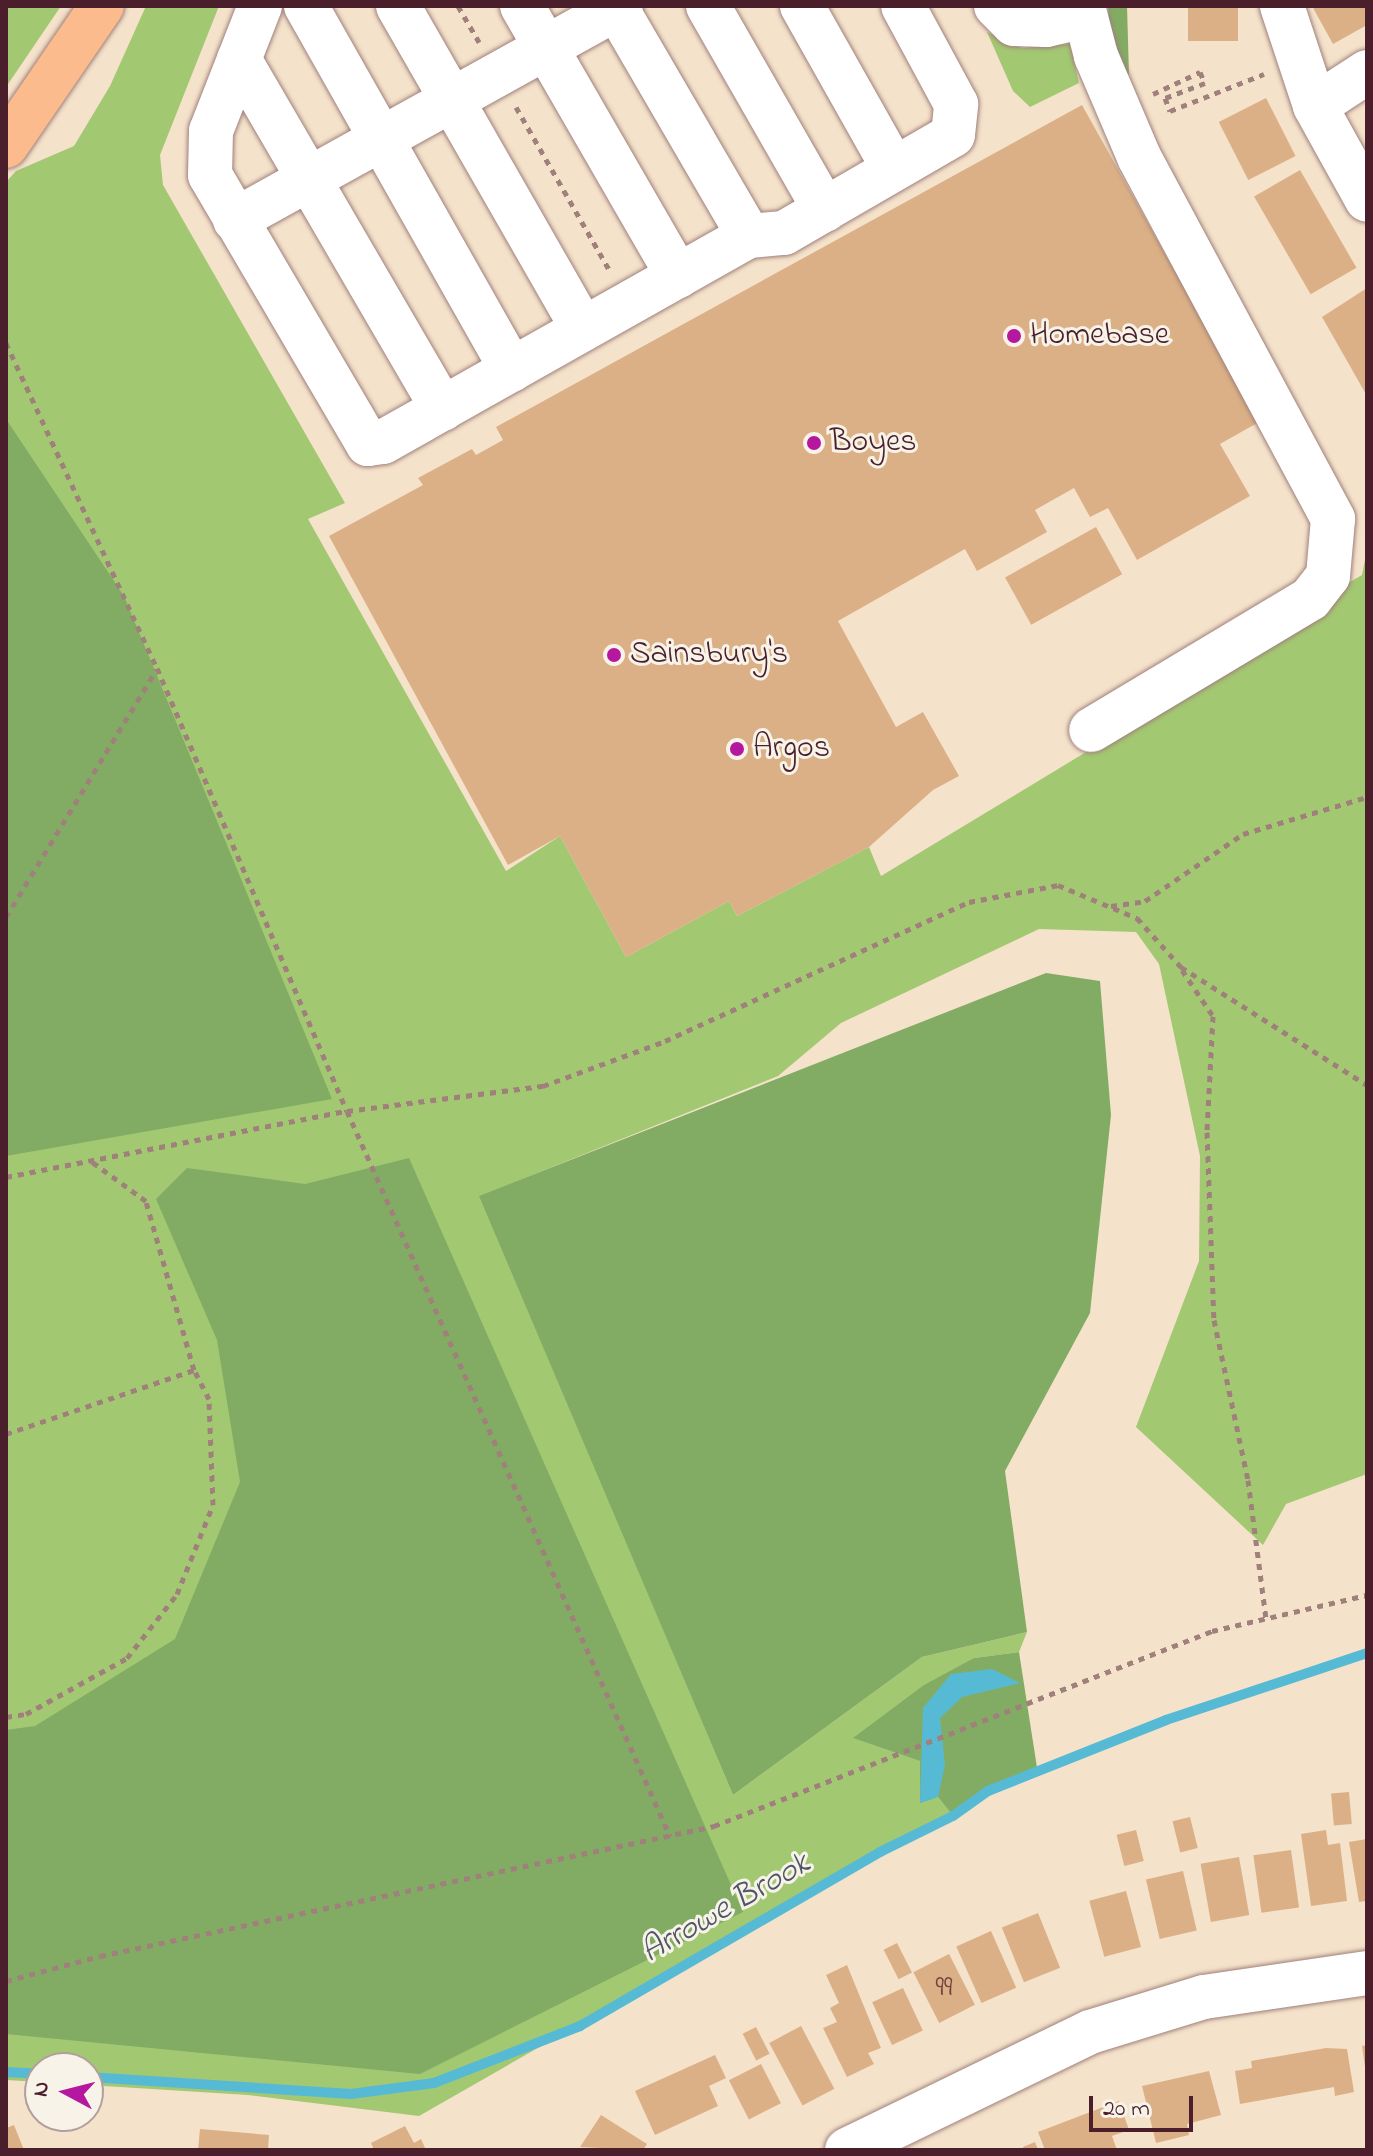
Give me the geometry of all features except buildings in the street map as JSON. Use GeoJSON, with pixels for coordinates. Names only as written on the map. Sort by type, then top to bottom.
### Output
{"type":"FeatureCollection","features":[{"type":"Feature","properties":{"kind":"main road"},"geometry":{"type":"LineString","coordinates":[[6,146],[80,45],[102,6]]}},
{"type":"Feature","properties":{"kind":"street"},"geometry":{"type":"LineString","coordinates":[[260,6],[211,131],[208,155],[210,175],[368,444],[383,442],[749,236],[784,233],[953,135],[957,125],[956,104],[903,6]]}},
{"type":"Feature","properties":{"kind":"street"},"geometry":{"type":"LineString","coordinates":[[306,6],[512,370]]}},
{"type":"Feature","properties":{"kind":"street"},"geometry":{"type":"LineString","coordinates":[[398,6],[583,329]]}},
{"type":"Feature","properties":{"kind":"street"},"geometry":{"type":"LineString","coordinates":[[522,6],[678,276]]}},
{"type":"Feature","properties":{"kind":"street"},"geometry":{"type":"LineString","coordinates":[[708,6],[825,210]]}},
{"type":"Feature","properties":{"kind":"street"},"geometry":{"type":"LineString","coordinates":[[802,6],[894,169]]}},
{"type":"Feature","properties":{"kind":"street"},"geometry":{"type":"LineString","coordinates":[[996,6],[1014,24],[1046,25],[1084,11],[1125,125],[1333,519],[1334,550],[1328,576],[1310,599],[1091,730]]}},
{"type":"Feature","properties":{"kind":"street"},"geometry":{"type":"LineString","coordinates":[[1282,6],[1315,106],[1367,200]]}},
{"type":"Feature","properties":{"kind":"street"},"geometry":{"type":"LineString","coordinates":[[235,220],[618,7],[749,236]]}},
{"type":"Feature","properties":{"kind":"street"},"geometry":{"type":"LineString","coordinates":[[239,59],[443,409]]}},
{"type":"Feature","properties":{"kind":"street"},"geometry":{"type":"LineString","coordinates":[[1315,106],[1367,72]]}},
{"type":"Feature","properties":{"kind":"street"},"geometry":{"type":"LineString","coordinates":[[847,2150],[1090,2032],[1204,1997],[1367,1973]]}},
{"type":"Feature","properties":{"kind":"path"},"geometry":{"type":"LineString","coordinates":[[458,6],[629,304]]}},
{"type":"Feature","properties":{"kind":"path"},"geometry":{"type":"LineString","coordinates":[[1125,125],[1145,117],[1154,90],[1200,72],[1205,83],[1165,98],[1170,111],[1298,61]]}},
{"type":"Feature","properties":{"kind":"path"},"geometry":{"type":"LineString","coordinates":[[6,343],[157,668],[347,1111],[670,1836]]}},
{"type":"Feature","properties":{"kind":"path"},"geometry":{"type":"LineString","coordinates":[[6,917],[157,668]]}},
{"type":"Feature","properties":{"kind":"path"},"geometry":{"type":"LineString","coordinates":[[1072,894],[1115,907],[1145,901],[1243,834],[1367,797]]}},
{"type":"Feature","properties":{"kind":"path"},"geometry":{"type":"LineString","coordinates":[[6,1177],[347,1111],[543,1086],[665,1041],[969,902],[1058,885],[1072,894],[1137,918],[1163,942],[1181,967],[1367,1085]]}},
{"type":"Feature","properties":{"kind":"path"},"geometry":{"type":"LineString","coordinates":[[1163,942],[1213,1016],[1207,1132],[1214,1320],[1248,1480],[1266,1618]]}},
{"type":"Feature","properties":{"kind":"path"},"geometry":{"type":"LineString","coordinates":[[6,1717],[26,1714],[127,1658],[177,1594],[213,1505],[209,1399],[194,1370],[146,1201],[90,1161]]}},
{"type":"Feature","properties":{"kind":"path"},"geometry":{"type":"LineString","coordinates":[[6,1434],[194,1370]]}},
{"type":"Feature","properties":{"kind":"path"},"geometry":{"type":"LineString","coordinates":[[6,1981],[115,1952],[714,1826],[1212,1631],[1367,1595]]}},
{"type":"Feature","properties":{"kind":"green space"},"geometry":{"type":"Polygon","coordinates":[[[10,6],[61,6],[6,87],[6,11],[10,6]]]}},
{"type":"Feature","properties":{"kind":"green space"},"geometry":{"type":"Polygon","coordinates":[[[146,6],[219,6],[160,155],[163,185],[345,503],[308,519],[506,871],[560,836],[626,957],[729,901],[737,916],[869,847],[881,876],[1101,743],[1096,730],[1362,575],[1367,550],[1367,1474],[1286,1504],[1263,1545],[1136,1427],[1199,1261],[1200,1156],[1159,964],[1136,932],[1039,929],[841,1023],[778,1076],[480,1196],[733,1795],[922,1657],[1027,1632],[1019,1652],[974,1658],[854,1738],[921,1761],[920,1802],[938,1797],[953,1816],[880,1852],[419,2116],[248,2095],[104,2086],[104,2052],[24,2052],[24,2081],[6,2080],[6,182],[16,171],[74,146],[110,86],[146,6]]]}},
{"type":"Feature","properties":{"kind":"green space"},"geometry":{"type":"Polygon","coordinates":[[[1108,6],[1127,6],[1129,75],[1111,58],[1108,6]]]}},
{"type":"Feature","properties":{"kind":"green space"},"geometry":{"type":"Polygon","coordinates":[[[987,32],[1022,48],[1070,44],[1079,83],[1030,107],[1013,91],[987,32]]]}},
{"type":"Feature","properties":{"kind":"green space"},"geometry":{"type":"Polygon","coordinates":[[[6,419],[124,596],[332,1099],[6,1156],[6,419]]]}},
{"type":"Feature","properties":{"kind":"green space"},"geometry":{"type":"Polygon","coordinates":[[[1046,973],[1100,981],[1111,1115],[1090,1313],[1005,1471],[1027,1632],[922,1657],[733,1795],[479,1196],[1046,973]]]}},
{"type":"Feature","properties":{"kind":"green space"},"geometry":{"type":"Polygon","coordinates":[[[409,1158],[743,1912],[420,2074],[6,2034],[6,1730],[35,1726],[175,1639],[240,1482],[217,1340],[156,1199],[187,1168],[305,1184],[409,1158]]]}},
{"type":"Feature","properties":{"kind":"green space"},"geometry":{"type":"Polygon","coordinates":[[[1019,1652],[1038,1774],[988,1791],[953,1816],[938,1797],[920,1803],[920,1761],[853,1738],[924,1685],[974,1658],[1019,1652]]]}},
{"type":"Feature","properties":{"kind":"water"},"geometry":{"type":"Polygon","coordinates":[[[992,1669],[1020,1683],[962,1697],[940,1718],[945,1765],[938,1797],[920,1803],[923,1708],[951,1674],[992,1669]]]}},
{"type":"Feature","properties":{"kind":"waterway","name":"Arrowe Brook"},"geometry":{"type":"LineString","coordinates":[[104,2078],[351,2094],[434,2083],[580,2026],[880,1852],[953,1816],[988,1791],[1166,1720],[1367,1653]]}},
{"type":"Feature","properties":{"kind":"waterway","name":"Arrowe Brook"},"geometry":{"type":"LineString","coordinates":[[6,2072],[24,2073]]}},
{"type":"Feature","properties":{"kind":"place","name":"Homebase"},"geometry":{"type":"Point","coordinates":[1014,336]}},
{"type":"Feature","properties":{"kind":"place","name":"Boyes"},"geometry":{"type":"Point","coordinates":[814,443]}},
{"type":"Feature","properties":{"kind":"place","name":"Sainsbury's"},"geometry":{"type":"Point","coordinates":[614,655]}},
{"type":"Feature","properties":{"kind":"place","name":"Argos"},"geometry":{"type":"Point","coordinates":[737,749]}}]}
